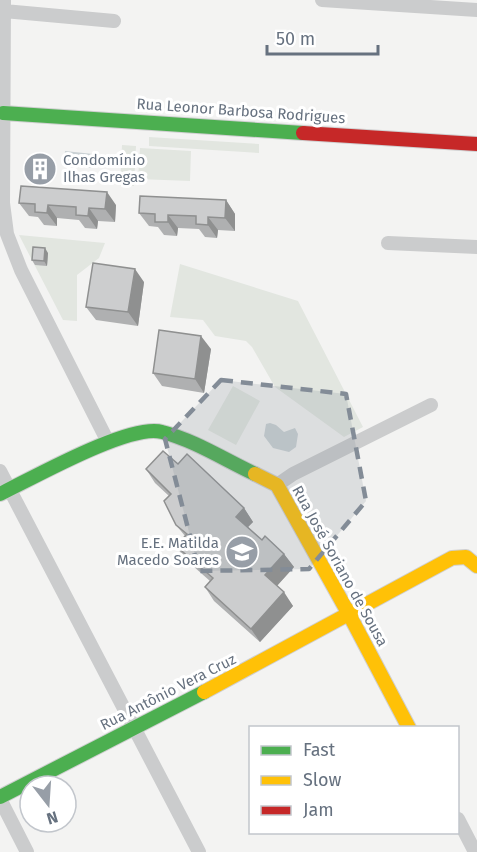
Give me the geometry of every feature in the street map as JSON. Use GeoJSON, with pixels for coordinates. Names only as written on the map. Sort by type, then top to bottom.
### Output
{"type":"FeatureCollection","features":[{"type":"Feature","properties":{"kind":"street"},"geometry":{"type":"LineString","coordinates":[[322,0],[477,10]]}},
{"type":"Feature","properties":{"kind":"street"},"geometry":{"type":"LineString","coordinates":[[108,442],[21,270],[7,234],[3,203],[4,6],[114,21]]}},
{"type":"Feature","properties":{"kind":"street","name":"Rua Leonor Barbosa Rodrigues"},"geometry":{"type":"LineString","coordinates":[[3,112],[477,144]]}},
{"type":"Feature","properties":{"kind":"street"},"geometry":{"type":"LineString","coordinates":[[388,243],[477,247]]}},
{"type":"Feature","properties":{"kind":"street"},"geometry":{"type":"LineString","coordinates":[[277,485],[292,474],[431,405]]}},
{"type":"Feature","properties":{"kind":"street","name":"Rua José Soriano de Sousa"},"geometry":{"type":"LineString","coordinates":[[5,491],[108,442],[136,432],[160,431],[189,442],[277,485],[408,726]]}},
{"type":"Feature","properties":{"kind":"street"},"geometry":{"type":"LineString","coordinates":[[0,471],[5,491],[199,852]]}},
{"type":"Feature","properties":{"kind":"street","name":"Rua Antônio Vera Cruz"},"geometry":{"type":"LineString","coordinates":[[0,798],[350,616],[452,558],[466,557],[477,566]]}},
{"type":"Feature","properties":{"kind":"street"},"geometry":{"type":"LineString","coordinates":[[0,798],[27,852]]}},
{"type":"Feature","properties":{"kind":"street"},"geometry":{"type":"LineString","coordinates":[[459,821],[476,852]]}},
{"type":"Feature","properties":{"kind":"highlighted area"},"geometry":{"type":"Polygon","coordinates":[[[221,380],[346,394],[366,501],[309,569],[199,571],[165,439],[221,380]]]}},
{"type":"Feature","properties":{"kind":"shaded area"},"geometry":{"type":"Polygon","coordinates":[[[149,137],[259,144],[259,153],[149,146],[149,137]]]}},
{"type":"Feature","properties":{"kind":"shaded area"},"geometry":{"type":"Polygon","coordinates":[[[122,145],[136,146],[134,186],[120,186],[122,145]]]}},
{"type":"Feature","properties":{"kind":"shaded area"},"geometry":{"type":"Polygon","coordinates":[[[140,148],[191,151],[190,181],[138,179],[140,148]]]}},
{"type":"Feature","properties":{"kind":"shaded area"},"geometry":{"type":"Polygon","coordinates":[[[65,151],[93,154],[91,168],[64,166],[65,151]]]}},
{"type":"Feature","properties":{"kind":"shaded area"},"geometry":{"type":"Polygon","coordinates":[[[19,235],[105,243],[99,258],[77,275],[77,321],[63,320],[19,235]]]}},
{"type":"Feature","properties":{"kind":"shaded area"},"geometry":{"type":"Polygon","coordinates":[[[180,264],[298,301],[363,427],[344,437],[275,387],[252,347],[246,341],[215,336],[203,320],[170,317],[180,264]]]}},
{"type":"Feature","properties":{"kind":"shaded area"},"geometry":{"type":"Polygon","coordinates":[[[233,386],[260,401],[236,445],[208,430],[233,386]]]}},
{"type":"Feature","properties":{"kind":"shaded area"},"geometry":{"type":"Polygon","coordinates":[[[270,423],[284,432],[295,428],[298,434],[296,447],[289,452],[273,448],[264,436],[266,424],[270,423]]]}},
{"type":"Feature","properties":{"kind":"building"},"geometry":{"type":"Polygon","coordinates":[[[21,186],[107,192],[105,209],[89,208],[88,216],[76,215],[76,207],[48,205],[47,213],[35,212],[35,204],[19,203],[21,186]]]}},
{"type":"Feature","properties":{"kind":"building"},"geometry":{"type":"Polygon","coordinates":[[[140,196],[226,200],[225,218],[208,217],[208,225],[196,224],[196,216],[168,215],[168,222],[155,222],[155,214],[139,213],[140,196]]]}},
{"type":"Feature","properties":{"kind":"building"},"geometry":{"type":"Polygon","coordinates":[[[33,247],[45,248],[44,261],[32,260],[33,247]]]}},
{"type":"Feature","properties":{"kind":"building"},"geometry":{"type":"Polygon","coordinates":[[[93,263],[135,269],[128,312],[86,307],[93,263]]]}},
{"type":"Feature","properties":{"kind":"building"},"geometry":{"type":"Polygon","coordinates":[[[159,330],[201,336],[195,379],[153,373],[159,330]]]}},
{"type":"Feature","properties":{"kind":"building"},"geometry":{"type":"Polygon","coordinates":[[[163,451],[178,464],[187,454],[244,508],[236,517],[262,540],[265,536],[284,554],[265,575],[284,592],[251,629],[205,587],[213,578],[176,546],[187,534],[176,525],[164,501],[171,494],[146,469],[163,451]]]}},
{"type":"Feature","properties":{"kind":"traffic: fast"},"geometry":{"type":"LineString","coordinates":[[3,113],[303,133]]}},
{"type":"Feature","properties":{"kind":"traffic: fast"},"geometry":{"type":"LineString","coordinates":[[0,494],[105,443],[147,431],[162,432],[186,440],[255,474]]}},
{"type":"Feature","properties":{"kind":"traffic: fast"},"geometry":{"type":"LineString","coordinates":[[0,797],[204,692]]}},
{"type":"Feature","properties":{"kind":"traffic: slow"},"geometry":{"type":"LineString","coordinates":[[255,474],[277,485],[408,726]]}},
{"type":"Feature","properties":{"kind":"traffic: slow"},"geometry":{"type":"LineString","coordinates":[[204,692],[452,558],[466,557],[477,566]]}},
{"type":"Feature","properties":{"kind":"traffic: jam"},"geometry":{"type":"LineString","coordinates":[[303,133],[477,144]]}},
{"type":"Feature","properties":{"kind":"place","name":"Condomínio Ilhas Gregas"},"geometry":{"type":"Point","coordinates":[40,169]}},
{"type":"Feature","properties":{"kind":"place","name":"E.E. Matilda Macedo Soares"},"geometry":{"type":"Point","coordinates":[242,552]}}]}
